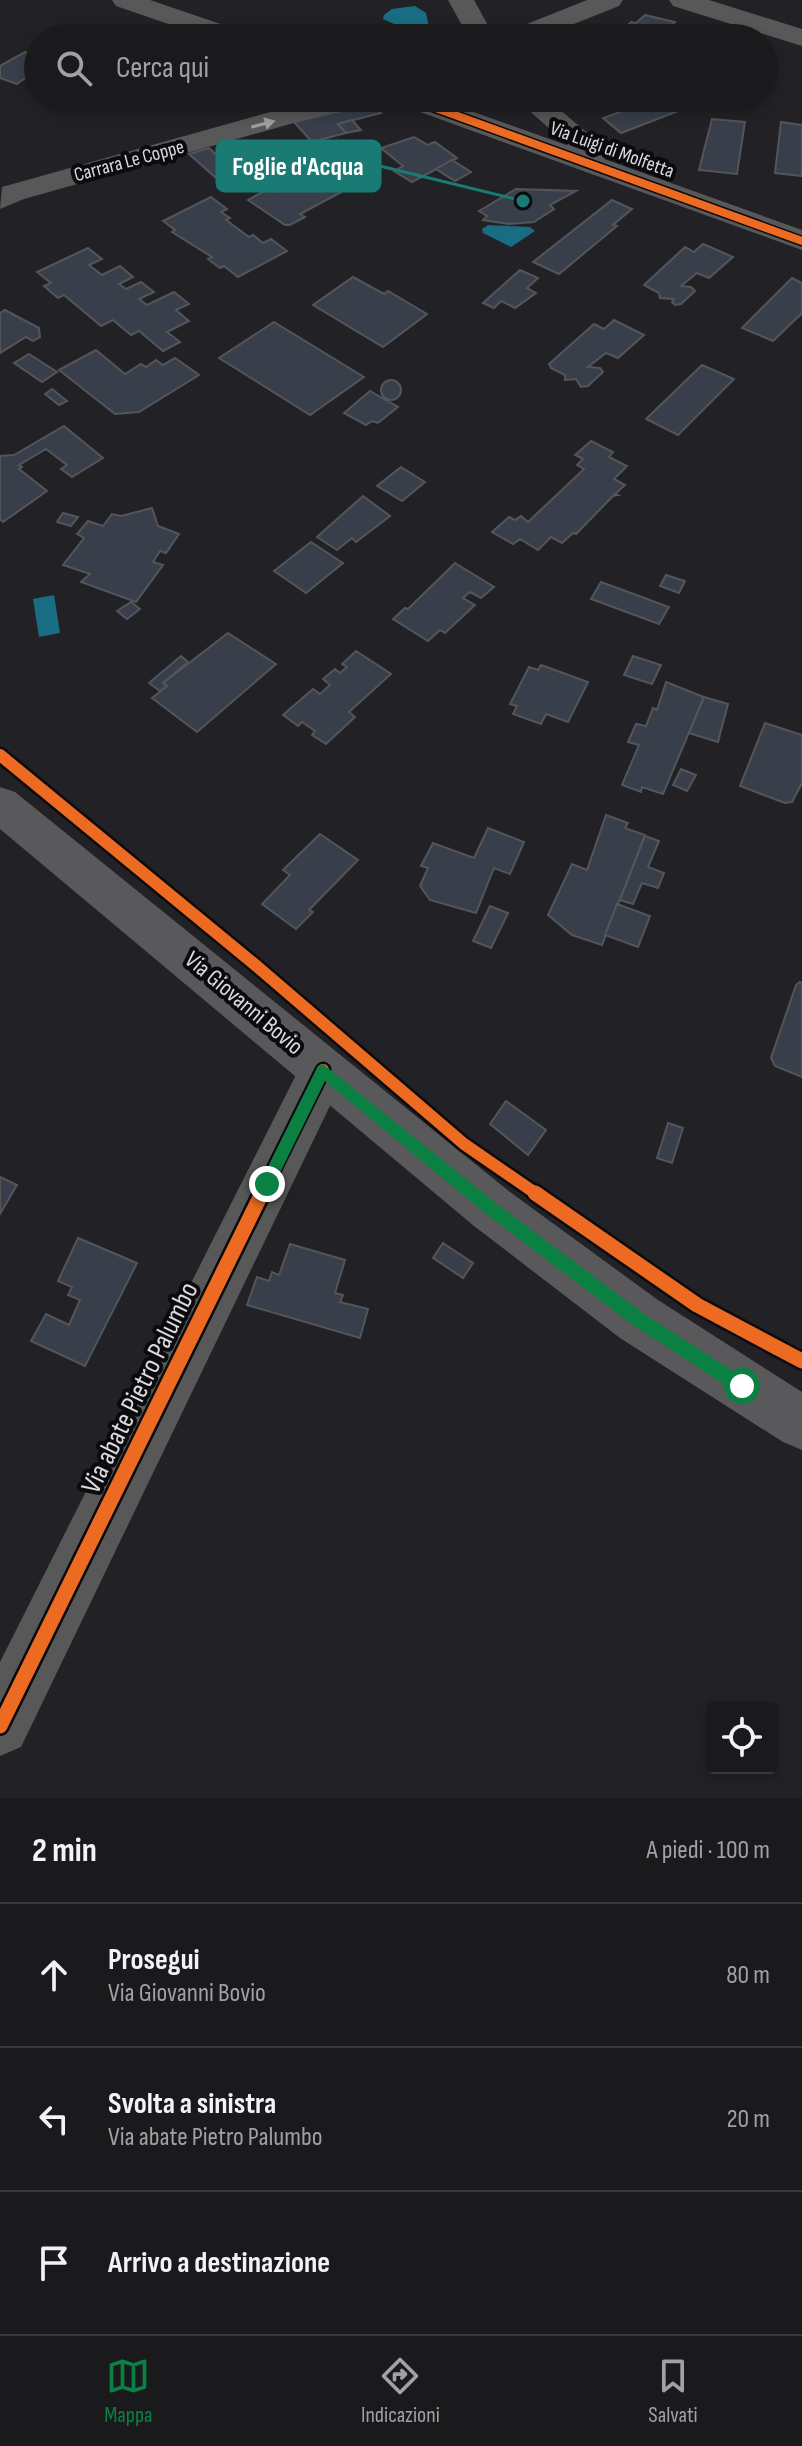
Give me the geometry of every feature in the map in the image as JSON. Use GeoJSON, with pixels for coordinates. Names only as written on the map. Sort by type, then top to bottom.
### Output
{"type":"FeatureCollection","features":[{"type":"Feature","properties":{"kind":"main road","name":"Via Giovanni Bovio"},"geometry":{"type":"LineString","coordinates":[[0,804],[492,1209],[639,1319],[802,1423]]}},
{"type":"Feature","properties":{"kind":"street"},"geometry":{"type":"LineString","coordinates":[[125,0],[194,24]]}},
{"type":"Feature","properties":{"kind":"street"},"geometry":{"type":"LineString","coordinates":[[461,0],[474,24]]}},
{"type":"Feature","properties":{"kind":"street"},"geometry":{"type":"LineString","coordinates":[[551,24],[610,0]]}},
{"type":"Feature","properties":{"kind":"street"},"geometry":{"type":"LineString","coordinates":[[682,0],[758,24]]}},
{"type":"Feature","properties":{"kind":"street"},"geometry":{"type":"LineString","coordinates":[[778,30],[802,38]]}},
{"type":"Feature","properties":{"kind":"street","name":"Carrara Le Coppe"},"geometry":{"type":"LineString","coordinates":[[0,200],[13,193],[301,112]]}},
{"type":"Feature","properties":{"kind":"street","name":"Via Luigi di Molfetta"},"geometry":{"type":"LineString","coordinates":[[448,112],[561,147],[622,175],[802,241]]}},
{"type":"Feature","properties":{"kind":"street"},"geometry":{"type":"LineString","coordinates":[[476,122],[516,124],[530,112]]}},
{"type":"Feature","properties":{"kind":"street"},"geometry":{"type":"LineString","coordinates":[[540,112],[561,147]]}},
{"type":"Feature","properties":{"kind":"street"},"geometry":{"type":"LineString","coordinates":[[540,112],[561,147]]}},
{"type":"Feature","properties":{"kind":"street","name":"Via abate Pietro Palumbo"},"geometry":{"type":"LineString","coordinates":[[0,1726],[323,1070]]}},
{"type":"Feature","properties":{"kind":"water"},"geometry":{"type":"Polygon","coordinates":[[[415,6],[426,13],[428,24],[394,24],[383,19],[392,9],[415,6]]]}},
{"type":"Feature","properties":{"kind":"water"},"geometry":{"type":"Polygon","coordinates":[[[488,225],[530,227],[535,231],[511,247],[483,233],[482,229],[488,225]]]}},
{"type":"Feature","properties":{"kind":"water"},"geometry":{"type":"Polygon","coordinates":[[[54,595],[60,633],[39,637],[33,599],[54,595]]]}},
{"type":"Feature","properties":{"kind":"building"},"geometry":{"type":"Polygon","coordinates":[[[645,15],[675,22],[629,24],[636,23],[645,15]]]}},
{"type":"Feature","properties":{"kind":"building"},"geometry":{"type":"Polygon","coordinates":[[[24,53],[24,79],[17,84],[0,78],[0,66],[24,53]]]}},
{"type":"Feature","properties":{"kind":"building"},"geometry":{"type":"Polygon","coordinates":[[[337,112],[381,113],[338,124],[346,133],[312,142],[294,122],[337,112]]]}},
{"type":"Feature","properties":{"kind":"building"},"geometry":{"type":"Polygon","coordinates":[[[620,112],[675,112],[621,133],[603,118],[620,112]]]}},
{"type":"Feature","properties":{"kind":"building"},"geometry":{"type":"Polygon","coordinates":[[[712,119],[745,122],[737,174],[699,170],[712,119]]]}},
{"type":"Feature","properties":{"kind":"building"},"geometry":{"type":"Polygon","coordinates":[[[352,120],[361,130],[346,133],[338,124],[352,120]]]}},
{"type":"Feature","properties":{"kind":"building"},"geometry":{"type":"Polygon","coordinates":[[[781,122],[802,125],[802,176],[775,173],[781,122]]]}},
{"type":"Feature","properties":{"kind":"building"},"geometry":{"type":"Polygon","coordinates":[[[414,137],[428,145],[435,142],[457,158],[412,182],[394,171],[403,166],[381,148],[414,137]]]}},
{"type":"Feature","properties":{"kind":"building"},"geometry":{"type":"Polygon","coordinates":[[[209,148],[233,170],[215,177],[189,154],[209,148]]]}},
{"type":"Feature","properties":{"kind":"building"},"geometry":{"type":"Polygon","coordinates":[[[340,153],[378,177],[361,186],[358,183],[300,214],[305,217],[290,225],[285,225],[248,200],[270,188],[276,192],[288,186],[292,188],[320,174],[316,171],[326,166],[321,163],[340,153]]]}},
{"type":"Feature","properties":{"kind":"building"},"geometry":{"type":"Polygon","coordinates":[[[452,160],[471,172],[455,181],[436,169],[452,160]]]}},
{"type":"Feature","properties":{"kind":"building"},"geometry":{"type":"Polygon","coordinates":[[[516,189],[576,191],[550,205],[554,209],[534,222],[509,224],[483,220],[487,216],[479,211],[516,189]]]}},
{"type":"Feature","properties":{"kind":"building"},"geometry":{"type":"Polygon","coordinates":[[[211,197],[227,209],[221,212],[230,218],[226,220],[249,237],[253,235],[263,243],[271,239],[287,251],[238,277],[224,266],[220,268],[208,259],[212,257],[172,232],[175,230],[163,221],[211,197]]]}},
{"type":"Feature","properties":{"kind":"building"},"geometry":{"type":"Polygon","coordinates":[[[612,200],[632,209],[613,225],[617,226],[559,274],[533,262],[612,200]]]}},
{"type":"Feature","properties":{"kind":"building"},"geometry":{"type":"Polygon","coordinates":[[[703,244],[733,257],[709,278],[697,273],[681,286],[691,287],[695,291],[681,304],[675,305],[672,302],[674,299],[660,298],[659,293],[644,285],[685,247],[694,252],[703,244]]]}},
{"type":"Feature","properties":{"kind":"building"},"geometry":{"type":"Polygon","coordinates":[[[88,248],[102,259],[89,265],[102,275],[120,266],[133,277],[119,284],[126,289],[141,282],[154,292],[139,299],[147,305],[174,292],[189,304],[176,310],[189,321],[167,332],[180,342],[163,351],[139,331],[131,335],[113,320],[101,326],[64,295],[58,298],[44,286],[51,283],[37,272],[88,248]]]}},
{"type":"Feature","properties":{"kind":"building"},"geometry":{"type":"Polygon","coordinates":[[[520,270],[538,278],[527,288],[536,293],[515,308],[501,301],[494,308],[483,303],[520,270]]]}},
{"type":"Feature","properties":{"kind":"building"},"geometry":{"type":"Polygon","coordinates":[[[353,277],[384,294],[388,291],[427,314],[383,347],[313,305],[353,277]]]}},
{"type":"Feature","properties":{"kind":"building"},"geometry":{"type":"Polygon","coordinates":[[[792,278],[802,283],[802,313],[773,341],[742,328],[792,278]]]}},
{"type":"Feature","properties":{"kind":"building"},"geometry":{"type":"Polygon","coordinates":[[[5,310],[39,328],[40,337],[33,341],[26,337],[0,353],[0,313],[5,310]]]}},
{"type":"Feature","properties":{"kind":"building"},"geometry":{"type":"Polygon","coordinates":[[[614,320],[644,335],[618,358],[606,353],[588,367],[600,368],[603,372],[588,386],[581,387],[576,379],[565,380],[565,375],[551,368],[549,364],[594,324],[604,329],[614,320]]]}},
{"type":"Feature","properties":{"kind":"building"},"geometry":{"type":"Polygon","coordinates":[[[274,322],[364,377],[310,415],[219,358],[274,322]]]}},
{"type":"Feature","properties":{"kind":"building"},"geometry":{"type":"Polygon","coordinates":[[[96,350],[125,374],[141,364],[146,367],[156,360],[163,365],[175,358],[199,375],[139,412],[115,414],[59,370],[96,350]]]}},
{"type":"Feature","properties":{"kind":"building"},"geometry":{"type":"Polygon","coordinates":[[[29,354],[57,372],[42,382],[14,363],[29,354]]]}},
{"type":"Feature","properties":{"kind":"building"},"geometry":{"type":"Polygon","coordinates":[[[702,365],[734,379],[678,435],[646,419],[702,365]]]}},
{"type":"Feature","properties":{"kind":"building"},"geometry":{"type":"Polygon","coordinates":[[[391,380],[398,383],[401,390],[398,397],[391,400],[384,397],[381,390],[384,383],[391,380]]]}},
{"type":"Feature","properties":{"kind":"building"},"geometry":{"type":"Polygon","coordinates":[[[52,389],[67,401],[59,405],[45,394],[52,389]]]}},
{"type":"Feature","properties":{"kind":"building"},"geometry":{"type":"Polygon","coordinates":[[[370,391],[398,407],[378,423],[372,421],[366,425],[344,413],[370,391]]]}},
{"type":"Feature","properties":{"kind":"building"},"geometry":{"type":"Polygon","coordinates":[[[64,426],[103,458],[72,477],[61,469],[67,465],[46,449],[19,465],[22,467],[19,469],[47,491],[3,522],[0,519],[0,456],[14,455],[64,426]]]}},
{"type":"Feature","properties":{"kind":"building"},"geometry":{"type":"Polygon","coordinates":[[[591,441],[613,452],[609,457],[627,466],[614,479],[625,485],[576,534],[573,533],[562,543],[551,537],[538,550],[520,539],[513,544],[492,532],[509,517],[515,520],[521,516],[528,522],[584,469],[577,465],[583,459],[575,455],[591,441]]]}},
{"type":"Feature","properties":{"kind":"building"},"geometry":{"type":"Polygon","coordinates":[[[401,467],[425,482],[402,501],[377,486],[401,467]]]}},
{"type":"Feature","properties":{"kind":"building"},"geometry":{"type":"Polygon","coordinates":[[[363,496],[390,516],[356,542],[352,538],[337,550],[317,537],[363,496]]]}},
{"type":"Feature","properties":{"kind":"building"},"geometry":{"type":"Polygon","coordinates":[[[152,508],[158,526],[179,534],[166,553],[160,551],[153,562],[163,565],[136,602],[81,582],[90,574],[63,565],[84,538],[77,534],[88,521],[103,526],[112,514],[121,516],[152,508]]]}},
{"type":"Feature","properties":{"kind":"building"},"geometry":{"type":"Polygon","coordinates":[[[63,513],[78,517],[71,526],[57,522],[63,513]]]}},
{"type":"Feature","properties":{"kind":"building"},"geometry":{"type":"Polygon","coordinates":[[[311,542],[343,563],[306,593],[274,571],[311,542]]]}},
{"type":"Feature","properties":{"kind":"building"},"geometry":{"type":"Polygon","coordinates":[[[455,563],[494,587],[481,598],[470,592],[463,598],[475,605],[445,633],[440,630],[428,641],[393,619],[405,608],[408,609],[455,563]]]}},
{"type":"Feature","properties":{"kind":"building"},"geometry":{"type":"Polygon","coordinates":[[[666,575],[685,581],[679,593],[660,586],[666,575]]]}},
{"type":"Feature","properties":{"kind":"building"},"geometry":{"type":"Polygon","coordinates":[[[601,582],[669,607],[659,624],[591,599],[601,582]]]}},
{"type":"Feature","properties":{"kind":"building"},"geometry":{"type":"Polygon","coordinates":[[[131,602],[140,609],[127,619],[117,611],[131,602]]]}},
{"type":"Feature","properties":{"kind":"building"},"geometry":{"type":"Polygon","coordinates":[[[228,633],[276,664],[197,732],[152,698],[167,686],[163,683],[228,633]]]}},
{"type":"Feature","properties":{"kind":"building"},"geometry":{"type":"Polygon","coordinates":[[[356,651],[391,674],[349,712],[355,717],[326,744],[312,735],[315,731],[302,722],[298,726],[283,715],[313,689],[320,694],[330,685],[323,679],[335,669],[340,673],[347,667],[342,664],[356,651]]]}},
{"type":"Feature","properties":{"kind":"building"},"geometry":{"type":"Polygon","coordinates":[[[181,656],[188,662],[163,683],[167,686],[160,691],[149,683],[181,656]]]}},
{"type":"Feature","properties":{"kind":"building"},"geometry":{"type":"Polygon","coordinates":[[[633,656],[661,665],[652,684],[624,675],[633,656]]]}},
{"type":"Feature","properties":{"kind":"building"},"geometry":{"type":"Polygon","coordinates":[[[541,665],[588,682],[568,722],[546,714],[541,724],[513,714],[517,706],[510,704],[529,667],[538,670],[541,665]]]}},
{"type":"Feature","properties":{"kind":"building"},"geometry":{"type":"Polygon","coordinates":[[[666,682],[704,697],[663,794],[642,787],[641,792],[622,785],[639,745],[628,742],[636,724],[646,726],[653,708],[657,710],[666,682]]]}},
{"type":"Feature","properties":{"kind":"building"},"geometry":{"type":"Polygon","coordinates":[[[704,697],[728,704],[718,742],[689,733],[704,697]]]}},
{"type":"Feature","properties":{"kind":"building"},"geometry":{"type":"Polygon","coordinates":[[[765,723],[802,735],[802,783],[792,802],[785,803],[740,786],[765,723]]]}},
{"type":"Feature","properties":{"kind":"building"},"geometry":{"type":"Polygon","coordinates":[[[681,769],[696,775],[687,791],[673,785],[681,769]]]}},
{"type":"Feature","properties":{"kind":"building"},"geometry":{"type":"Polygon","coordinates":[[[606,815],[628,823],[625,828],[645,835],[602,945],[572,935],[548,915],[572,864],[587,870],[606,815]]]}},
{"type":"Feature","properties":{"kind":"building"},"geometry":{"type":"Polygon","coordinates":[[[488,828],[524,842],[510,874],[494,868],[476,913],[430,900],[420,886],[428,868],[421,866],[433,843],[474,858],[488,828]]]}},
{"type":"Feature","properties":{"kind":"building"},"geometry":{"type":"Polygon","coordinates":[[[320,834],[358,860],[309,910],[313,912],[296,929],[262,904],[290,875],[283,870],[320,834]]]}},
{"type":"Feature","properties":{"kind":"building"},"geometry":{"type":"Polygon","coordinates":[[[645,836],[659,841],[648,867],[664,873],[658,888],[642,883],[633,904],[620,900],[645,836]]]}},
{"type":"Feature","properties":{"kind":"building"},"geometry":{"type":"Polygon","coordinates":[[[617,904],[650,916],[638,947],[605,935],[617,904]]]}},
{"type":"Feature","properties":{"kind":"building"},"geometry":{"type":"Polygon","coordinates":[[[490,906],[508,913],[491,948],[473,941],[490,906]]]}},
{"type":"Feature","properties":{"kind":"building"},"geometry":{"type":"Polygon","coordinates":[[[800,982],[802,1077],[775,1066],[771,1058],[796,985],[800,982]]]}},
{"type":"Feature","properties":{"kind":"building"},"geometry":{"type":"Polygon","coordinates":[[[506,1101],[546,1130],[528,1155],[490,1124],[506,1101]]]}},
{"type":"Feature","properties":{"kind":"building"},"geometry":{"type":"Polygon","coordinates":[[[668,1123],[683,1128],[672,1163],[657,1158],[668,1123]]]}},
{"type":"Feature","properties":{"kind":"building"},"geometry":{"type":"Polygon","coordinates":[[[0,1177],[17,1185],[0,1214],[0,1177]]]}},
{"type":"Feature","properties":{"kind":"building"},"geometry":{"type":"Polygon","coordinates":[[[78,1238],[137,1263],[85,1366],[31,1341],[46,1314],[69,1325],[80,1300],[68,1295],[72,1287],[58,1281],[78,1238]]]}},
{"type":"Feature","properties":{"kind":"building"},"geometry":{"type":"Polygon","coordinates":[[[443,1243],[473,1263],[463,1278],[433,1258],[443,1243]]]}},
{"type":"Feature","properties":{"kind":"building"},"geometry":{"type":"Polygon","coordinates":[[[290,1244],[345,1260],[335,1293],[343,1295],[340,1302],[368,1309],[360,1338],[247,1305],[257,1277],[269,1281],[272,1272],[279,1275],[290,1244]]]}},
{"type":"Feature","properties":{"kind":"cycle path"},"geometry":{"type":"LineString","coordinates":[[447,112],[802,241]]}},
{"type":"Feature","properties":{"kind":"cycle path"},"geometry":{"type":"LineString","coordinates":[[0,755],[253,963],[464,1144],[697,1305],[802,1361]]}},
{"type":"Feature","properties":{"kind":"cycle path"},"geometry":{"type":"LineString","coordinates":[[0,1726],[323,1070]]}},
{"type":"Feature","properties":{"kind":"place","name":"Foglie d'Acqua"},"geometry":{"type":"Point","coordinates":[523,201]}},
{"type":"Feature","properties":{"kind":"route"},"geometry":{"type":"LineString","coordinates":[[267,1184],[323,1070],[492,1209],[639,1319],[742,1386]]}}]}
